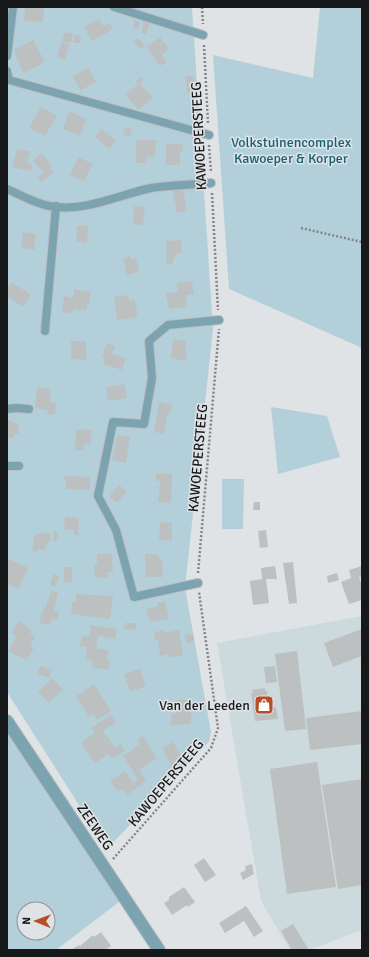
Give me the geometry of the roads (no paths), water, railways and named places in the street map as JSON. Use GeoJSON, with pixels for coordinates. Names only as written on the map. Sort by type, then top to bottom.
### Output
{"type":"FeatureCollection","features":[{"type":"Feature","properties":{"kind":"street","name":"ZEEWEG"},"geometry":{"type":"LineString","coordinates":[[7,721],[159,950]]}},
{"type":"Feature","properties":{"kind":"lane"},"geometry":{"type":"LineString","coordinates":[[7,56],[13,7]]}},
{"type":"Feature","properties":{"kind":"lane"},"geometry":{"type":"LineString","coordinates":[[114,7],[203,34]]}},
{"type":"Feature","properties":{"kind":"lane"},"geometry":{"type":"LineString","coordinates":[[7,71],[9,80],[209,135]]}},
{"type":"Feature","properties":{"kind":"lane"},"geometry":{"type":"LineString","coordinates":[[7,189],[29,200],[56,206],[78,206],[123,197],[151,188],[211,183]]}},
{"type":"Feature","properties":{"kind":"lane"},"geometry":{"type":"LineString","coordinates":[[45,331],[56,206]]}},
{"type":"Feature","properties":{"kind":"lane"},"geometry":{"type":"LineString","coordinates":[[198,583],[134,597],[116,530],[98,496],[113,422],[144,424],[152,378],[149,341],[168,325],[219,320]]}},
{"type":"Feature","properties":{"kind":"lane"},"geometry":{"type":"LineString","coordinates":[[7,409],[29,409]]}},
{"type":"Feature","properties":{"kind":"lane"},"geometry":{"type":"LineString","coordinates":[[7,466],[19,466]]}},
{"type":"Feature","properties":{"kind":"place","name":"Van der Leeden"},"geometry":{"type":"Point","coordinates":[264,705]}},
{"type":"Feature","properties":{"kind":"park label","name":"Volkstuinencomplex Kawoeper & Korper"},"geometry":{"type":"Point","coordinates":[291,150]}}]}
